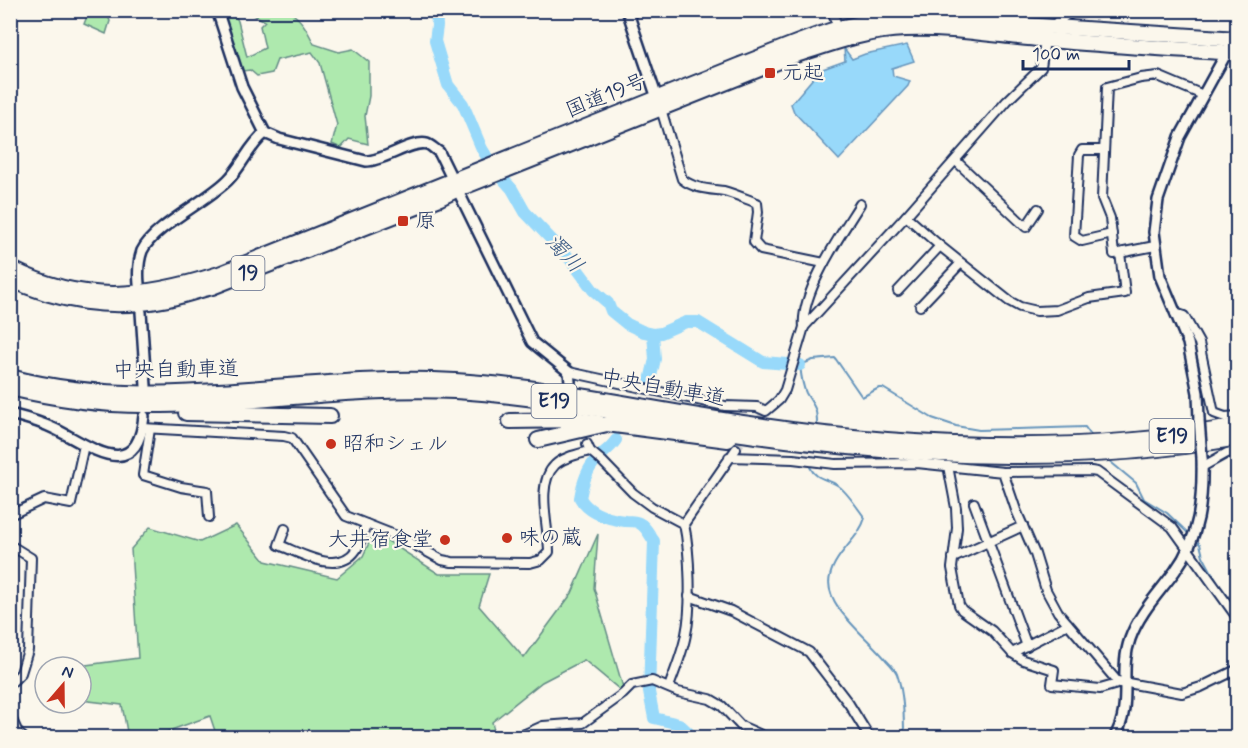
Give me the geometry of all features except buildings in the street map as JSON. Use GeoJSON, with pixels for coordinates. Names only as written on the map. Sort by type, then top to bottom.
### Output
{"type":"FeatureCollection","features":[{"type":"Feature","properties":{"kind":"highway","name":"国道19号"},"geometry":{"type":"LineString","coordinates":[[10,267],[44,282],[93,293],[147,293],[178,287],[219,274],[454,185],[659,103],[755,70],[840,34],[886,20],[918,19],[1053,27],[1235,42]]}},
{"type":"Feature","properties":{"kind":"highway","name":"国道19号"},"geometry":{"type":"LineString","coordinates":[[840,34],[904,29],[950,30],[1045,40],[1235,42]]}},
{"type":"Feature","properties":{"kind":"highway","name":"国道19号"},"geometry":{"type":"LineString","coordinates":[[10,279],[46,293],[95,303],[116,305],[165,300],[240,276],[440,198],[454,185]]}},
{"type":"Feature","properties":{"kind":"highway","name":"中央自動車道"},"geometry":{"type":"LineString","coordinates":[[10,377],[75,390],[152,395],[356,381],[452,381],[552,391],[748,424],[867,439],[932,444],[1093,448],[1117,452],[1238,438]]}},
{"type":"Feature","properties":{"kind":"highway","name":"中央自動車道"},"geometry":{"type":"LineString","coordinates":[[10,388],[71,400],[151,405],[358,392],[452,391],[550,401],[755,436],[867,449],[987,456],[1093,448],[1107,442],[1155,438],[1238,426]]}},
{"type":"Feature","properties":{"kind":"highway"},"geometry":{"type":"LineString","coordinates":[[10,395],[43,402],[113,411],[330,416]]}},
{"type":"Feature","properties":{"kind":"highway"},"geometry":{"type":"LineString","coordinates":[[510,421],[580,420],[770,445],[825,450],[867,449]]}},
{"type":"Feature","properties":{"kind":"highway"},"geometry":{"type":"LineString","coordinates":[[538,440],[607,424]]}},
{"type":"Feature","properties":{"kind":"street"},"geometry":{"type":"LineString","coordinates":[[10,17],[14,10]]}},
{"type":"Feature","properties":{"kind":"street"},"geometry":{"type":"LineString","coordinates":[[216,10],[242,87],[265,133],[366,161],[376,161],[418,144],[428,144],[439,152],[532,342],[570,377],[725,406],[757,407],[766,411],[779,400],[804,327],[956,161],[1007,101],[1041,68],[1045,40]]}},
{"type":"Feature","properties":{"kind":"street"},"geometry":{"type":"LineString","coordinates":[[627,10],[682,179],[688,184],[704,189],[726,192],[757,202],[754,242],[761,249],[824,262]]}},
{"type":"Feature","properties":{"kind":"street"},"geometry":{"type":"LineString","coordinates":[[832,10],[840,34]]}},
{"type":"Feature","properties":{"kind":"street"},"geometry":{"type":"LineString","coordinates":[[1053,27],[1072,10]]}},
{"type":"Feature","properties":{"kind":"street"},"geometry":{"type":"LineString","coordinates":[[1114,738],[1124,717],[1123,682],[1127,651],[1135,626],[1190,547],[1195,535],[1202,495],[1198,393],[1188,343],[1160,276],[1154,232],[1158,200],[1180,137],[1235,42]]}},
{"type":"Feature","properties":{"kind":"street"},"geometry":{"type":"LineString","coordinates":[[1155,246],[1114,254],[1110,218],[1102,198],[1107,87],[1158,76],[1203,95]]}},
{"type":"Feature","properties":{"kind":"street"},"geometry":{"type":"LineString","coordinates":[[139,284],[140,256],[150,239],[217,190],[231,177],[256,140],[265,133]]}},
{"type":"Feature","properties":{"kind":"street"},"geometry":{"type":"LineString","coordinates":[[1104,150],[1082,150],[1079,155],[1074,236],[1082,241],[1112,234]]}},
{"type":"Feature","properties":{"kind":"street"},"geometry":{"type":"LineString","coordinates":[[956,161],[1026,227],[1038,209]]}},
{"type":"Feature","properties":{"kind":"street"},"geometry":{"type":"LineString","coordinates":[[804,327],[802,315],[824,262],[861,204]]}},
{"type":"Feature","properties":{"kind":"street"},"geometry":{"type":"LineString","coordinates":[[906,216],[1009,301],[1020,307],[1037,311],[1058,310],[1089,298],[1125,293],[1120,253]]}},
{"type":"Feature","properties":{"kind":"street"},"geometry":{"type":"LineString","coordinates":[[898,291],[940,246]]}},
{"type":"Feature","properties":{"kind":"street"},"geometry":{"type":"LineString","coordinates":[[920,306],[961,263]]}},
{"type":"Feature","properties":{"kind":"street"},"geometry":{"type":"LineString","coordinates":[[141,312],[146,386]]}},
{"type":"Feature","properties":{"kind":"street"},"geometry":{"type":"LineString","coordinates":[[1176,313],[1184,316],[1199,343],[1214,413],[1225,417],[1238,416]]}},
{"type":"Feature","properties":{"kind":"street"},"geometry":{"type":"LineString","coordinates":[[10,414],[48,426],[106,455],[123,454],[138,443],[147,428]]}},
{"type":"Feature","properties":{"kind":"street"},"geometry":{"type":"LineString","coordinates":[[144,416],[147,428],[143,475],[181,487],[207,491],[209,517]]}},
{"type":"Feature","properties":{"kind":"street"},"geometry":{"type":"LineString","coordinates":[[147,428],[292,438],[319,474],[341,511],[351,519],[402,538],[446,561],[530,563],[541,560],[549,552],[545,518],[546,479],[555,465],[588,448],[633,493],[652,507],[684,524]]}},
{"type":"Feature","properties":{"kind":"street"},"geometry":{"type":"LineString","coordinates":[[10,515],[44,499],[72,504],[84,445]]}},
{"type":"Feature","properties":{"kind":"street"},"geometry":{"type":"LineString","coordinates":[[669,687],[687,633],[689,596],[687,538],[684,524],[736,449]]}},
{"type":"Feature","properties":{"kind":"street"},"geometry":{"type":"LineString","coordinates":[[1202,462],[1238,451]]}},
{"type":"Feature","properties":{"kind":"street"},"geometry":{"type":"LineString","coordinates":[[729,457],[808,460],[835,464],[908,463],[1003,472],[1097,472],[1172,527],[1190,547],[1238,620]]}},
{"type":"Feature","properties":{"kind":"street"},"geometry":{"type":"LineString","coordinates":[[948,466],[956,508],[957,528],[952,568],[959,605],[966,614],[992,631],[1012,653],[1023,660],[1054,670],[1052,684],[1100,689],[1123,682]]}},
{"type":"Feature","properties":{"kind":"street"},"geometry":{"type":"LineString","coordinates":[[1003,472],[1035,554],[1046,590],[1058,612],[1112,677],[1123,682],[1182,693],[1201,687],[1238,669]]}},
{"type":"Feature","properties":{"kind":"street"},"geometry":{"type":"LineString","coordinates":[[974,503],[1027,646]]}},
{"type":"Feature","properties":{"kind":"street"},"geometry":{"type":"LineString","coordinates":[[285,529],[279,545],[324,562],[334,563],[350,558],[355,552],[366,524]]}},
{"type":"Feature","properties":{"kind":"street"},"geometry":{"type":"LineString","coordinates":[[953,558],[1023,526]]}},
{"type":"Feature","properties":{"kind":"street"},"geometry":{"type":"LineString","coordinates":[[10,545],[31,558],[28,650],[21,673],[10,684]]}},
{"type":"Feature","properties":{"kind":"street"},"geometry":{"type":"LineString","coordinates":[[689,596],[731,611],[809,652],[849,704],[870,738]]}},
{"type":"Feature","properties":{"kind":"street"},"geometry":{"type":"LineString","coordinates":[[1012,653],[1068,624]]}},
{"type":"Feature","properties":{"kind":"street"},"geometry":{"type":"LineString","coordinates":[[516,738],[543,726],[583,723],[632,685],[652,681],[685,694],[710,699],[722,706],[741,726],[768,738]]}},
{"type":"Feature","properties":{"kind":"street"},"geometry":{"type":"LineString","coordinates":[[10,715],[18,733],[24,738]]}},
{"type":"Feature","properties":{"kind":"green space"},"geometry":{"type":"Polygon","coordinates":[[[288,10],[304,25],[314,44],[339,52],[353,49],[369,62],[369,96],[365,116],[368,144],[349,139],[341,148],[332,144],[337,125],[320,63],[312,52],[277,60],[272,73],[257,76],[250,70],[242,71],[223,11],[233,11],[238,21],[247,57],[265,48],[260,26],[265,21],[254,15],[255,11],[288,10]]]}},
{"type":"Feature","properties":{"kind":"green space"},"geometry":{"type":"Polygon","coordinates":[[[89,11],[106,11],[110,21],[106,34],[84,24],[89,11]]]}},
{"type":"Feature","properties":{"kind":"green space"},"geometry":{"type":"Polygon","coordinates":[[[236,525],[265,561],[337,578],[363,556],[374,532],[439,574],[489,574],[479,606],[524,658],[572,593],[598,534],[594,588],[625,694],[584,660],[542,682],[492,722],[496,738],[217,737],[210,716],[152,737],[128,737],[122,705],[93,701],[93,664],[138,658],[131,549],[150,527],[200,542],[236,525]]]}},
{"type":"Feature","properties":{"kind":"water"},"geometry":{"type":"Polygon","coordinates":[[[907,45],[914,61],[892,68],[893,76],[910,81],[908,86],[839,160],[794,112],[791,104],[820,70],[845,61],[844,48],[852,59],[907,45]]]}},
{"type":"Feature","properties":{"kind":"waterway","name":"濁川"},"geometry":{"type":"LineString","coordinates":[[436,10],[435,41],[448,85],[463,104],[482,149],[495,170],[512,189],[525,212],[570,259],[593,290],[608,303],[611,311],[627,324],[653,334],[686,322],[698,322],[763,362],[800,365]]}},
{"type":"Feature","properties":{"kind":"waterway"},"geometry":{"type":"LineString","coordinates":[[649,385],[655,359],[653,334]]}},
{"type":"Feature","properties":{"kind":"waterway"},"geometry":{"type":"LineString","coordinates":[[817,424],[816,410],[806,393],[800,365],[813,360],[835,358],[862,397],[883,388],[932,418],[956,426],[979,430],[1085,427],[1092,437]]}},
{"type":"Feature","properties":{"kind":"waterway"},"geometry":{"type":"LineString","coordinates":[[616,440],[592,465],[585,478],[580,498],[588,508],[600,515],[641,524],[654,541],[649,692],[654,718],[679,724],[694,738]]}},
{"type":"Feature","properties":{"kind":"waterway"},"geometry":{"type":"LineString","coordinates":[[1107,459],[1136,483],[1144,499],[1167,513],[1190,535]]}},
{"type":"Feature","properties":{"kind":"waterway"},"geometry":{"type":"LineString","coordinates":[[810,467],[818,477],[840,487],[865,518],[858,533],[837,560],[830,576],[829,587],[840,610],[896,672],[904,714],[904,738]]}},
{"type":"Feature","properties":{"kind":"waterway"},"geometry":{"type":"LineString","coordinates":[[1194,539],[1200,544],[1203,556],[1217,582],[1238,610]]}},
{"type":"Feature","properties":{"kind":"tunnel"},"geometry":{"type":"LineString","coordinates":[[736,449],[766,411]]}},
{"type":"Feature","properties":{"kind":"place","name":"元起"},"geometry":{"type":"Point","coordinates":[770,73]}},
{"type":"Feature","properties":{"kind":"place","name":"原"},"geometry":{"type":"Point","coordinates":[403,221]}},
{"type":"Feature","properties":{"kind":"place","name":"昭和シェル"},"geometry":{"type":"Point","coordinates":[331,444]}},
{"type":"Feature","properties":{"kind":"place","name":"味の蔵"},"geometry":{"type":"Point","coordinates":[507,538]}},
{"type":"Feature","properties":{"kind":"place","name":"大井宿食堂"},"geometry":{"type":"Point","coordinates":[445,540]}}]}
